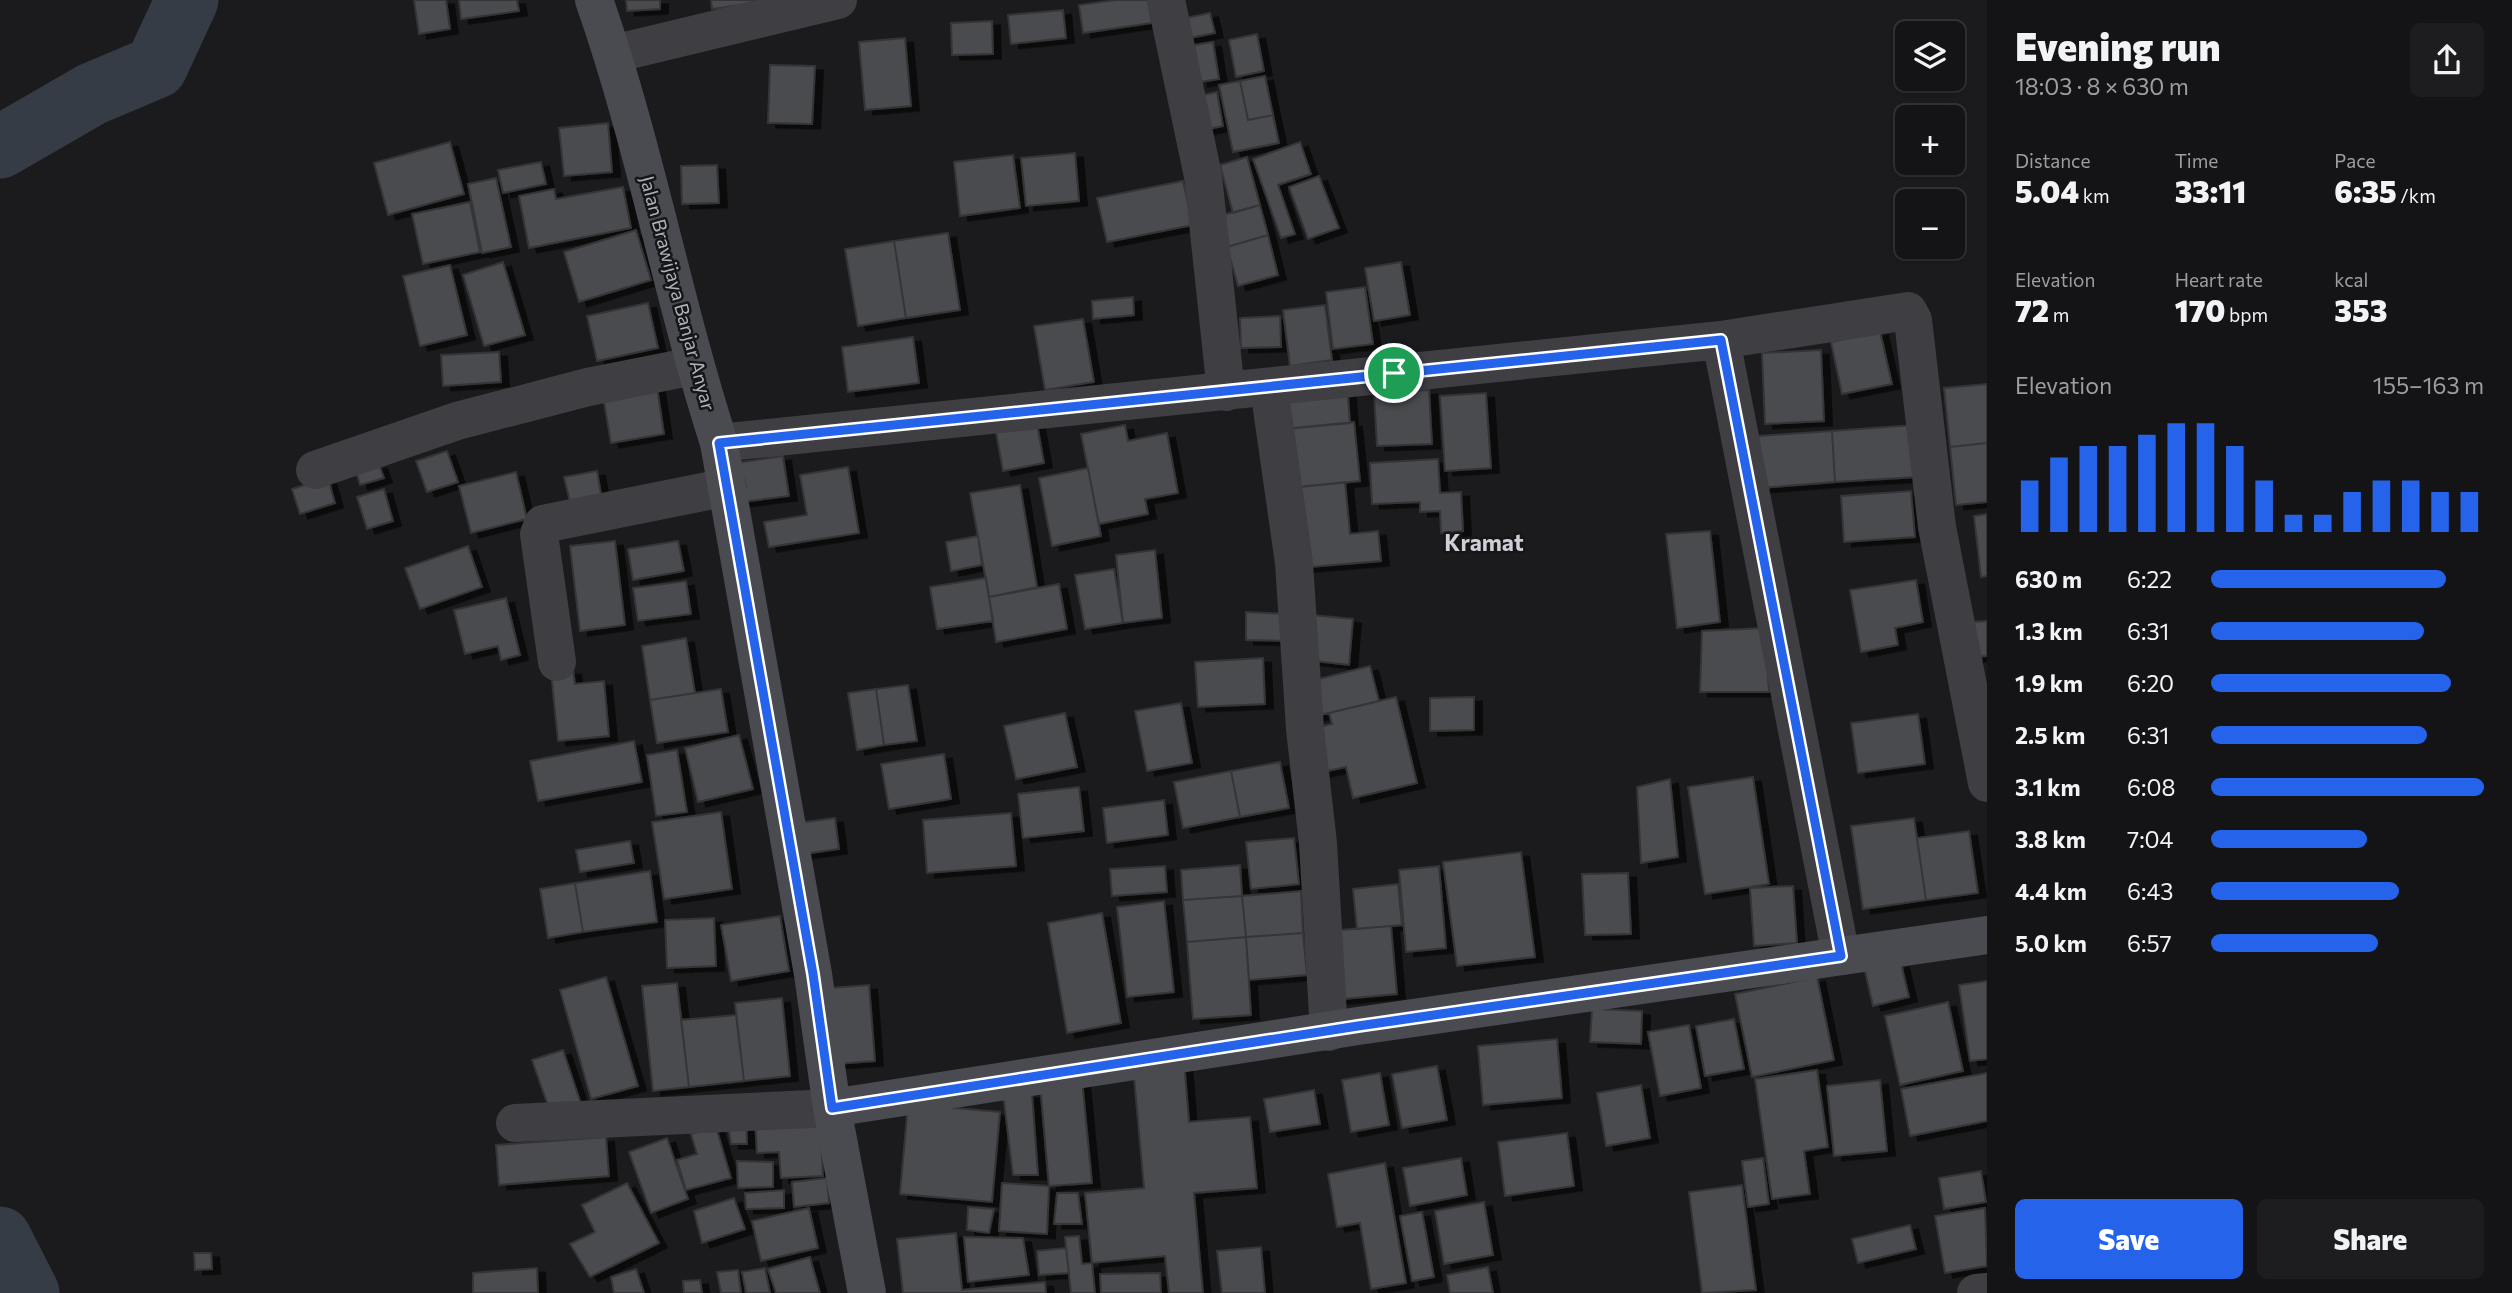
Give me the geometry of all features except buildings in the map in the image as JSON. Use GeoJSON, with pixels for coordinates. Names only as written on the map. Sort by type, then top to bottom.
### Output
{"type":"FeatureCollection","features":[{"type":"Feature","properties":{"kind":"street","name":"Jalan Brawijaya Banjar Anyar"},"geometry":{"type":"LineString","coordinates":[[594,0],[613,54],[654,201],[694,366],[719,443],[813,974],[832,1108],[867,1293]]}},
{"type":"Feature","properties":{"kind":"street"},"geometry":{"type":"LineString","coordinates":[[613,54],[838,0]]}},
{"type":"Feature","properties":{"kind":"street"},"geometry":{"type":"LineString","coordinates":[[1166,0],[1203,176],[1226,392]]}},
{"type":"Feature","properties":{"kind":"street"},"geometry":{"type":"LineString","coordinates":[[719,443],[1721,340],[1903,311],[1912,314],[1937,527],[1987,783]]}},
{"type":"Feature","properties":{"kind":"street"},"geometry":{"type":"LineString","coordinates":[[1721,340],[1841,956]]}},
{"type":"Feature","properties":{"kind":"street"},"geometry":{"type":"LineString","coordinates":[[315,470],[457,421],[588,387],[694,366]]}},
{"type":"Feature","properties":{"kind":"street"},"geometry":{"type":"LineString","coordinates":[[1269,388],[1294,563],[1305,729],[1318,843],[1329,1032]]}},
{"type":"Feature","properties":{"kind":"street"},"geometry":{"type":"LineString","coordinates":[[557,662],[539,534],[543,524],[728,487]]}},
{"type":"Feature","properties":{"kind":"street"},"geometry":{"type":"LineString","coordinates":[[515,1123],[832,1108],[1987,935]]}},
{"type":"Feature","properties":{"kind":"street"},"geometry":{"type":"LineString","coordinates":[[1976,1293],[1987,1292]]}},
{"type":"Feature","properties":{"kind":"waterway"},"geometry":{"type":"LineString","coordinates":[[0,147],[92,94],[156,67],[187,0]]}},
{"type":"Feature","properties":{"kind":"waterway"},"geometry":{"type":"LineString","coordinates":[[0,1238],[28,1293]]}},
{"type":"Feature","properties":{"kind":"district","name":"Kramat"},"geometry":{"type":"Point","coordinates":[1484,543]}},
{"type":"Feature","properties":{"kind":"route"},"geometry":{"type":"LineString","coordinates":[[1721,340],[1841,956],[1358,1026],[832,1108],[813,974],[719,443],[1394,373],[1721,340]]}}]}
